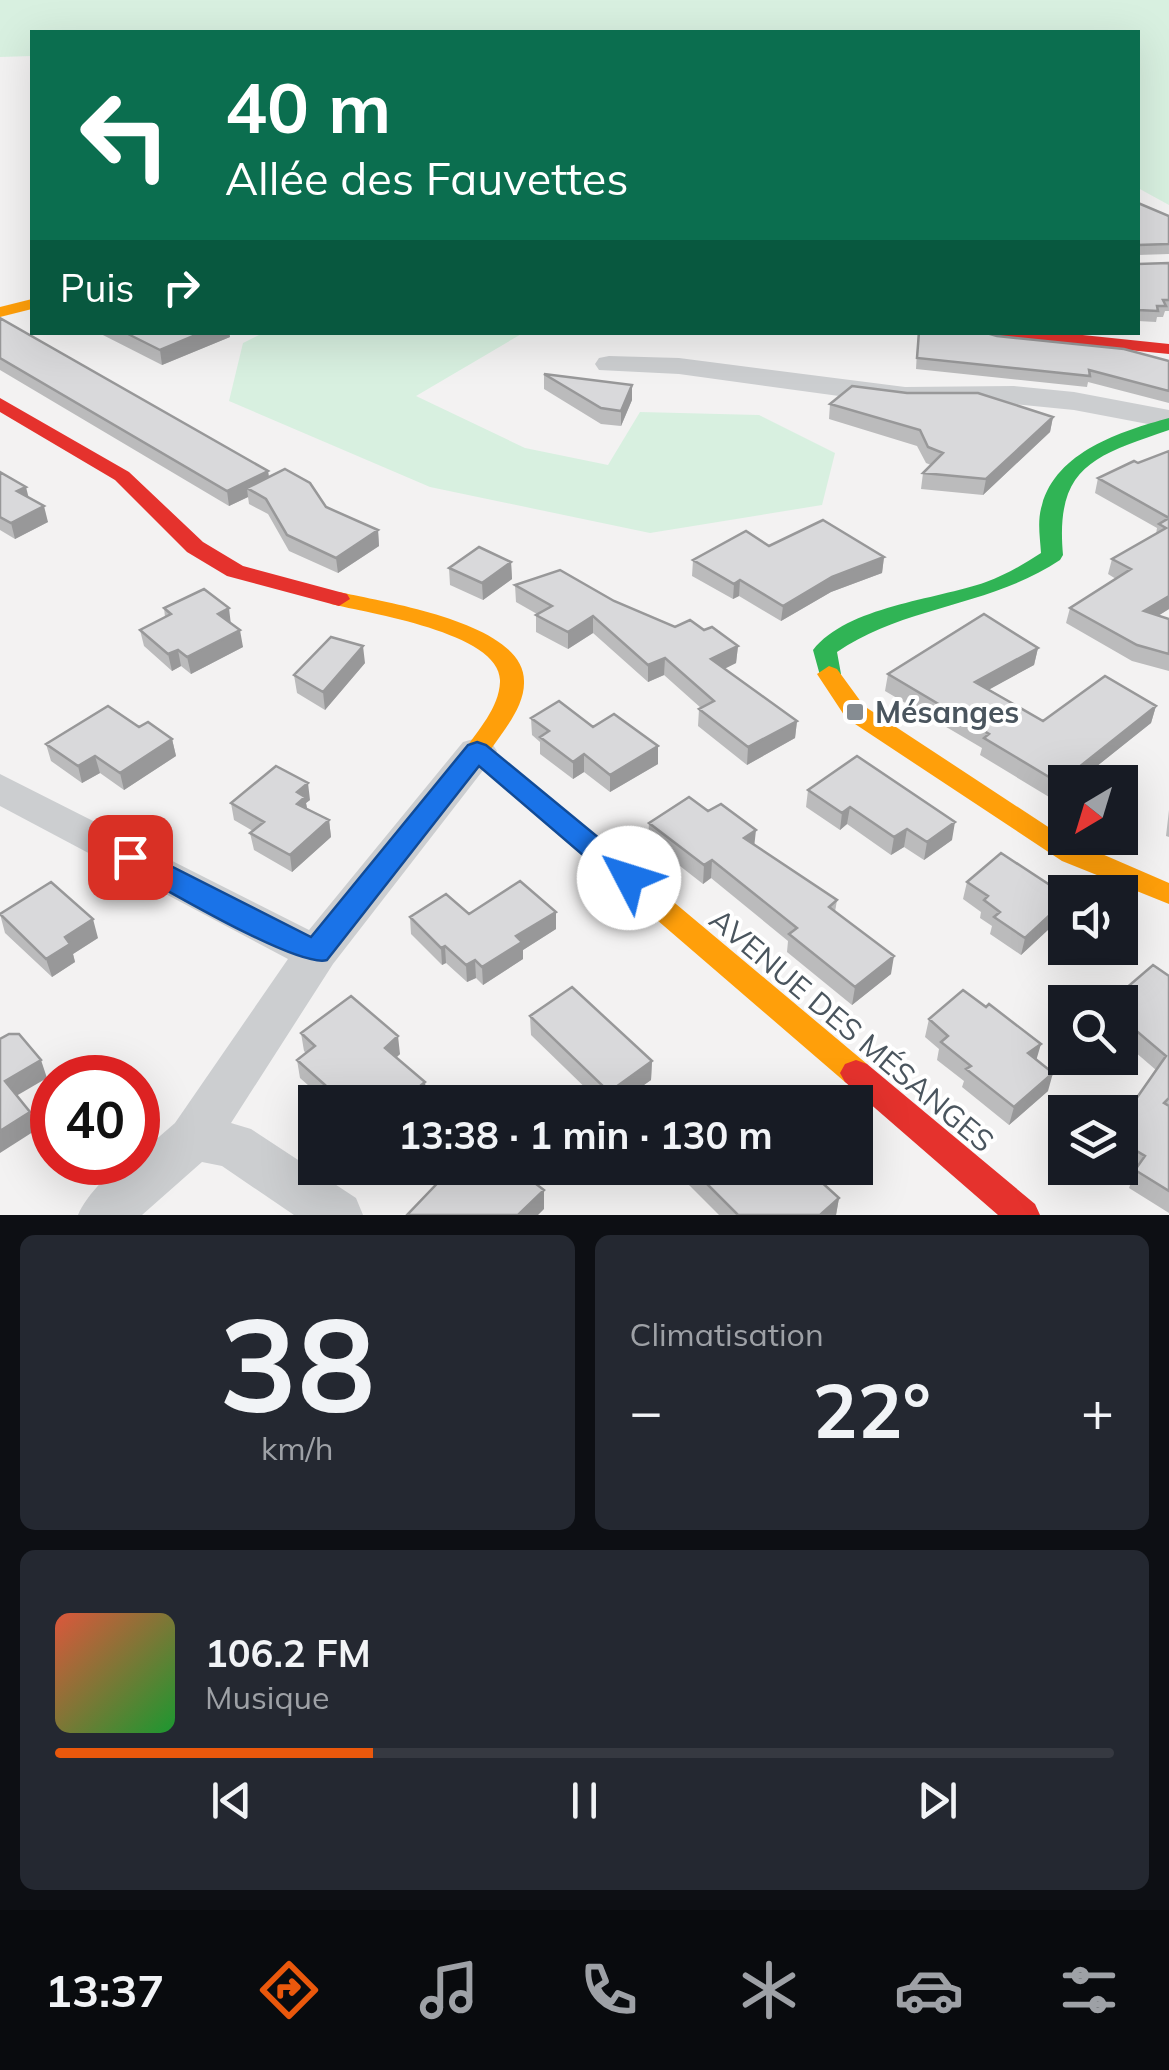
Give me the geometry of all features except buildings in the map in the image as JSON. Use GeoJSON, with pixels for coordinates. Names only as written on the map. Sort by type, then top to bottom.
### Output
{"type":"FeatureCollection","features":[{"type":"Feature","properties":{"kind":"street"},"geometry":{"type":"LineString","coordinates":[[0,312],[30,304]]}},
{"type":"Feature","properties":{"kind":"street"},"geometry":{"type":"LineString","coordinates":[[1024,335],[1169,352]]}},
{"type":"Feature","properties":{"kind":"street"},"geometry":{"type":"LineString","coordinates":[[609,364],[679,366],[905,396],[1034,397],[1169,422]]}},
{"type":"Feature","properties":{"kind":"street"},"geometry":{"type":"LineString","coordinates":[[0,404],[122,476],[214,562],[235,571],[475,635],[501,648],[514,666],[513,690],[477,751],[317,952],[193,1139],[104,1215]]}},
{"type":"Feature","properties":{"kind":"street"},"geometry":{"type":"LineString","coordinates":[[1169,422],[1100,454],[1076,468],[1063,482],[1052,503],[1052,555],[1037,572],[1012,584],[871,618],[840,633],[825,650],[826,674],[837,694],[856,712],[1072,854],[1169,894]]}},
{"type":"Feature","properties":{"kind":"street","name":"AVENUE DES MÉSANGES"},"geometry":{"type":"LineString","coordinates":[[477,751],[1023,1215]]}},
{"type":"Feature","properties":{"kind":"street"},"geometry":{"type":"LineString","coordinates":[[0,788],[283,938],[317,952]]}},
{"type":"Feature","properties":{"kind":"street"},"geometry":{"type":"LineString","coordinates":[[193,1139],[234,1145],[337,1215]]}},
{"type":"Feature","properties":{"kind":"green space"},"geometry":{"type":"Polygon","coordinates":[[[0,0],[1169,0],[1169,205],[1140,189],[1140,30],[30,30],[30,56],[0,57],[0,0]]]}},
{"type":"Feature","properties":{"kind":"green space"},"geometry":{"type":"Polygon","coordinates":[[[259,335],[520,335],[416,396],[525,448],[608,465],[640,412],[759,415],[835,453],[822,505],[650,533],[430,487],[229,401],[243,343],[259,335]]]}},
{"type":"Feature","properties":{"kind":"traffic: fast"},"geometry":{"type":"LineString","coordinates":[[829,674],[825,650],[852,632],[880,619],[997,586],[1052,555],[1051,507],[1067,475],[1098,452],[1169,424]]}},
{"type":"Feature","properties":{"kind":"traffic: slow"},"geometry":{"type":"LineString","coordinates":[[0,312],[30,304]]}},
{"type":"Feature","properties":{"kind":"traffic: slow"},"geometry":{"type":"LineString","coordinates":[[339,599],[437,623],[487,644],[504,658],[512,674],[510,694],[477,751],[856,1073]]}},
{"type":"Feature","properties":{"kind":"traffic: slow"},"geometry":{"type":"LineString","coordinates":[[829,674],[855,712],[1072,854],[1169,894]]}},
{"type":"Feature","properties":{"kind":"traffic: jam"},"geometry":{"type":"LineString","coordinates":[[1027,335],[1169,349]]}},
{"type":"Feature","properties":{"kind":"traffic: jam"},"geometry":{"type":"LineString","coordinates":[[0,404],[122,476],[195,547],[235,571],[339,599]]}},
{"type":"Feature","properties":{"kind":"traffic: jam"},"geometry":{"type":"LineString","coordinates":[[856,1073],[1023,1215]]}},
{"type":"Feature","properties":{"kind":"place","name":"Mésanges"},"geometry":{"type":"Point","coordinates":[855,712]}},
{"type":"Feature","properties":{"kind":"route"},"geometry":{"type":"LineString","coordinates":[[130,857],[317,952],[477,751],[629,878]]}}]}
